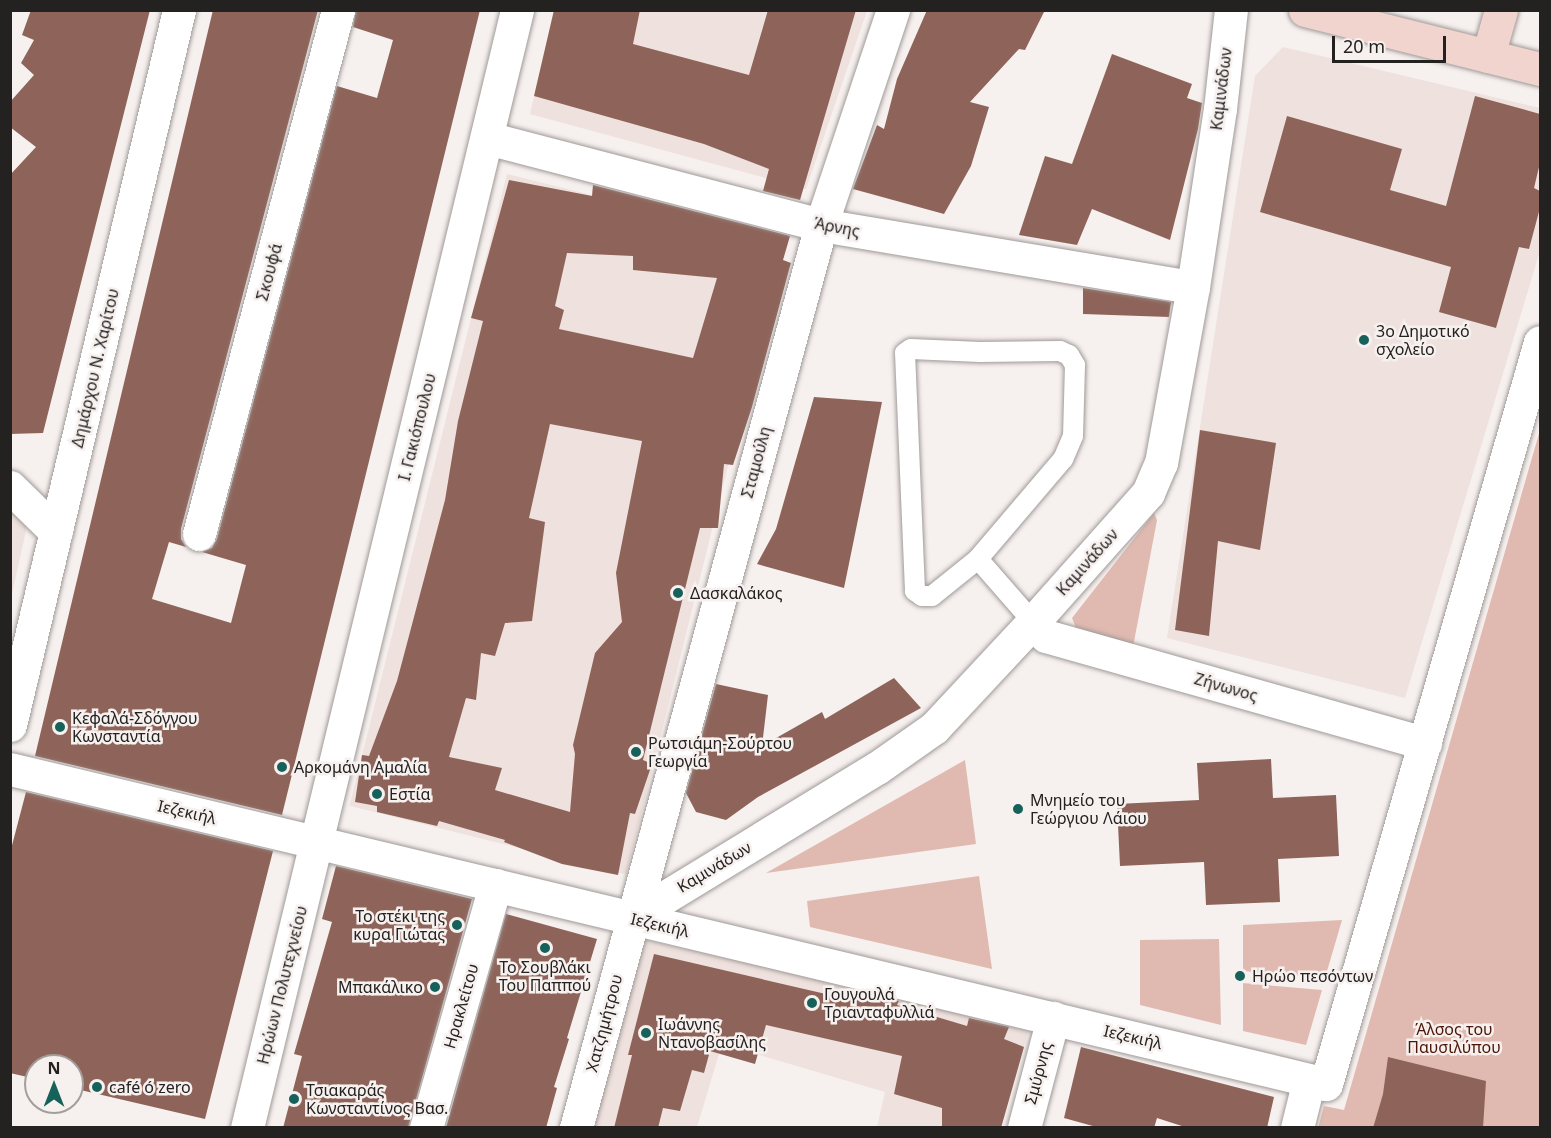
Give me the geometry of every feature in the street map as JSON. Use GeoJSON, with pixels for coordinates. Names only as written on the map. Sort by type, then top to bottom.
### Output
{"type":"FeatureCollection","features":[{"type":"Feature","properties":{"kind":"main road"},"geometry":{"type":"LineString","coordinates":[[1305,10],[1540,69]]}},
{"type":"Feature","properties":{"kind":"main road"},"geometry":{"type":"LineString","coordinates":[[1488,56],[1501,10]]}},
{"type":"Feature","properties":{"kind":"street","name":"Δημάρχου Ν. Χαρίτου"},"geometry":{"type":"LineString","coordinates":[[10,725],[179,10]]}},
{"type":"Feature","properties":{"kind":"street","name":"Σκουφά"},"geometry":{"type":"LineString","coordinates":[[199,534],[338,10]]}},
{"type":"Feature","properties":{"kind":"street","name":"Ι. Γακιόπουλου"},"geometry":{"type":"LineString","coordinates":[[317,843],[518,10]]}},
{"type":"Feature","properties":{"kind":"street","name":"Σταμούλη"},"geometry":{"type":"LineString","coordinates":[[631,918],[821,225],[893,10]]}},
{"type":"Feature","properties":{"kind":"street","name":"Καμινάδων"},"geometry":{"type":"LineString","coordinates":[[631,918],[908,747],[934,728],[1033,622],[1148,493],[1161,463],[1192,287],[1220,109],[1231,10]]}},
{"type":"Feature","properties":{"kind":"street","name":"Άρνης"},"geometry":{"type":"LineString","coordinates":[[487,138],[821,225],[1192,287]]}},
{"type":"Feature","properties":{"kind":"street"},"geometry":{"type":"LineString","coordinates":[[1297,1128],[1309,1080],[1326,1084],[1540,342]]}},
{"type":"Feature","properties":{"kind":"street"},"geometry":{"type":"LineString","coordinates":[[10,487],[56,532]]}},
{"type":"Feature","properties":{"kind":"street","name":"Ζήνωνος"},"geometry":{"type":"LineString","coordinates":[[1033,622],[1046,636],[1425,743]]}},
{"type":"Feature","properties":{"kind":"street","name":"Ιεζεκιήλ"},"geometry":{"type":"LineString","coordinates":[[10,769],[1309,1080]]}},
{"type":"Feature","properties":{"kind":"street","name":"Ηρώων Πολυτεχνείου"},"geometry":{"type":"LineString","coordinates":[[247,1128],[317,843]]}},
{"type":"Feature","properties":{"kind":"street","name":"Ηρακλείτου"},"geometry":{"type":"LineString","coordinates":[[426,1128],[495,885]]}},
{"type":"Feature","properties":{"kind":"street","name":"Χατζημήτρου"},"geometry":{"type":"LineString","coordinates":[[576,1128],[631,918]]}},
{"type":"Feature","properties":{"kind":"street","name":"Σμύρνης"},"geometry":{"type":"LineString","coordinates":[[1024,1128],[1053,1018]]}},
{"type":"Feature","properties":{"kind":"lane"},"geometry":{"type":"LineString","coordinates":[[911,349],[981,352],[1060,351],[1069,355],[1075,365],[1073,436],[1063,459],[978,559],[932,596],[922,596],[915,591],[905,353],[911,349]]}},
{"type":"Feature","properties":{"kind":"lane"},"geometry":{"type":"LineString","coordinates":[[978,559],[1033,622]]}},
{"type":"Feature","properties":{"kind":"shaded area"},"geometry":{"type":"Polygon","coordinates":[[[554,11],[867,11],[806,189],[530,114],[554,11]]]}},
{"type":"Feature","properties":{"kind":"shaded area","name":"3ο Δημοτικό σχολείο"},"geometry":{"type":"Polygon","coordinates":[[[1283,47],[1540,108],[1540,251],[1405,698],[1167,638],[1255,76],[1283,47]]]}},
{"type":"Feature","properties":{"kind":"shaded area"},"geometry":{"type":"Polygon","coordinates":[[[507,174],[784,243],[626,875],[350,806],[507,174]]]}},
{"type":"Feature","properties":{"kind":"shaded area"},"geometry":{"type":"Polygon","coordinates":[[[11,498],[29,517],[11,598],[11,498]]]}},
{"type":"Feature","properties":{"kind":"shaded area"},"geometry":{"type":"Polygon","coordinates":[[[645,940],[1030,1026],[1000,1127],[877,1127],[885,1092],[722,1044],[697,1127],[591,1128],[645,940]]]}},
{"type":"Feature","properties":{"kind":"green space","name":"Άλσος του Παυσιλύπου"},"geometry":{"type":"Polygon","coordinates":[[[1540,430],[1540,1127],[1318,1128],[1324,1106],[1344,1110],[1540,430]]]}},
{"type":"Feature","properties":{"kind":"green space"},"geometry":{"type":"Polygon","coordinates":[[[1154,513],[1157,520],[1133,647],[1078,633],[1072,618],[1154,513]]]}},
{"type":"Feature","properties":{"kind":"green space"},"geometry":{"type":"Polygon","coordinates":[[[965,760],[976,844],[766,873],[965,760]]]}},
{"type":"Feature","properties":{"kind":"green space"},"geometry":{"type":"Polygon","coordinates":[[[979,876],[992,969],[810,927],[807,901],[979,876]]]}},
{"type":"Feature","properties":{"kind":"green space"},"geometry":{"type":"Polygon","coordinates":[[[1342,920],[1325,978],[1243,971],[1243,925],[1342,920]]]}},
{"type":"Feature","properties":{"kind":"green space"},"geometry":{"type":"Polygon","coordinates":[[[1219,939],[1221,1025],[1140,1005],[1140,940],[1219,939]]]}},
{"type":"Feature","properties":{"kind":"green space"},"geometry":{"type":"Polygon","coordinates":[[[1243,983],[1322,990],[1306,1045],[1243,1031],[1243,983]]]}},
{"type":"Feature","properties":{"kind":"building"},"geometry":{"type":"Polygon","coordinates":[[[31,10],[150,10],[43,433],[10,434],[10,175],[36,147],[10,127],[10,102],[34,75],[21,63],[34,40],[22,35],[31,10]]]}},
{"type":"Feature","properties":{"kind":"building"},"geometry":{"type":"Polygon","coordinates":[[[213,10],[318,10],[181,529],[181,539],[186,547],[169,542],[152,599],[231,623],[246,565],[202,552],[212,548],[217,539],[337,86],[377,98],[393,40],[353,27],[356,10],[480,10],[282,815],[35,756],[213,10]]]}},
{"type":"Feature","properties":{"kind":"building"},"geometry":{"type":"Polygon","coordinates":[[[554,10],[640,10],[633,44],[749,75],[768,10],[856,10],[800,200],[763,191],[769,169],[704,144],[534,96],[554,10]]]}},
{"type":"Feature","properties":{"kind":"building"},"geometry":{"type":"Polygon","coordinates":[[[927,10],[1045,10],[1025,50],[1019,49],[970,102],[989,107],[971,166],[944,214],[853,189],[877,125],[884,129],[897,79],[927,10]]]}},
{"type":"Feature","properties":{"kind":"building"},"geometry":{"type":"Polygon","coordinates":[[[1112,54],[1192,84],[1187,98],[1202,103],[1198,129],[1170,240],[1092,209],[1077,245],[1019,235],[1045,156],[1072,164],[1112,54]]]}},
{"type":"Feature","properties":{"kind":"building"},"geometry":{"type":"Polygon","coordinates":[[[1475,96],[1540,114],[1540,163],[1534,188],[1540,191],[1540,208],[1529,249],[1519,247],[1496,328],[1439,312],[1451,267],[1260,212],[1287,116],[1402,149],[1390,190],[1446,206],[1475,96]]]}},
{"type":"Feature","properties":{"kind":"building"},"geometry":{"type":"Polygon","coordinates":[[[509,180],[592,196],[593,185],[790,236],[783,260],[791,263],[752,407],[733,465],[724,464],[718,528],[700,528],[643,760],[652,764],[635,814],[630,813],[618,875],[562,864],[504,842],[505,840],[439,821],[437,826],[377,812],[377,806],[355,802],[362,755],[369,756],[397,681],[445,500],[458,421],[483,321],[471,318],[509,180]],[[567,253],[555,306],[564,310],[559,329],[693,358],[717,278],[633,270],[633,256],[567,253]],[[550,424],[529,518],[545,522],[532,621],[505,623],[495,656],[481,653],[476,700],[466,698],[449,757],[502,768],[495,790],[570,812],[575,754],[573,745],[595,653],[622,622],[616,573],[642,441],[550,424]]]}},
{"type":"Feature","properties":{"kind":"building"},"geometry":{"type":"Polygon","coordinates":[[[1083,288],[1171,302],[1169,317],[1083,314],[1083,288]]]}},
{"type":"Feature","properties":{"kind":"building"},"geometry":{"type":"Polygon","coordinates":[[[814,397],[882,402],[844,588],[757,564],[776,529],[814,397]]]}},
{"type":"Feature","properties":{"kind":"building"},"geometry":{"type":"Polygon","coordinates":[[[1200,430],[1276,443],[1260,550],[1218,541],[1209,636],[1175,630],[1200,430]]]}},
{"type":"Feature","properties":{"kind":"building"},"geometry":{"type":"Polygon","coordinates":[[[894,678],[921,708],[758,797],[726,820],[696,812],[686,793],[716,684],[768,695],[762,746],[822,712],[825,719],[894,678]]]}},
{"type":"Feature","properties":{"kind":"building"},"geometry":{"type":"Polygon","coordinates":[[[1271,759],[1273,798],[1336,795],[1339,856],[1278,859],[1280,902],[1206,905],[1204,862],[1120,866],[1117,804],[1199,800],[1197,763],[1271,759]]]}},
{"type":"Feature","properties":{"kind":"building"},"geometry":{"type":"Polygon","coordinates":[[[26,792],[273,851],[205,1119],[84,1091],[84,1054],[24,1054],[24,1076],[10,1073],[10,853],[26,792]]]}},
{"type":"Feature","properties":{"kind":"building"},"geometry":{"type":"Polygon","coordinates":[[[336,866],[472,899],[408,1128],[283,1128],[302,1056],[294,1054],[332,922],[322,919],[336,866]]]}},
{"type":"Feature","properties":{"kind":"building"},"geometry":{"type":"Polygon","coordinates":[[[506,914],[597,939],[567,1038],[569,1039],[554,1087],[557,1088],[546,1128],[446,1128],[506,914]]]}},
{"type":"Feature","properties":{"kind":"building"},"geometry":{"type":"Polygon","coordinates":[[[654,954],[856,1001],[859,992],[899,1001],[897,1005],[967,1026],[969,1018],[1009,1027],[1004,1039],[1024,1047],[1001,1128],[942,1128],[942,1108],[894,1094],[902,1056],[766,1025],[755,1064],[710,1051],[704,1073],[692,1070],[680,1111],[663,1108],[658,1128],[614,1128],[632,1055],[628,1055],[654,954]]]}},
{"type":"Feature","properties":{"kind":"building"},"geometry":{"type":"Polygon","coordinates":[[[1081,1047],[1274,1097],[1267,1128],[1188,1128],[1157,1118],[1154,1128],[1100,1128],[1064,1118],[1081,1047]]]}},
{"type":"Feature","properties":{"kind":"building"},"geometry":{"type":"Polygon","coordinates":[[[1388,1057],[1486,1081],[1483,1128],[1373,1128],[1383,1094],[1388,1057]]]}},
{"type":"Feature","properties":{"kind":"place","name":"3ο Δημοτικό σχολείο"},"geometry":{"type":"Point","coordinates":[1364,340]}},
{"type":"Feature","properties":{"kind":"place","name":"Δασκαλάκος"},"geometry":{"type":"Point","coordinates":[678,593]}},
{"type":"Feature","properties":{"kind":"place","name":"Κεφαλά-Σδόγγου Κωνσταντία"},"geometry":{"type":"Point","coordinates":[60,727]}},
{"type":"Feature","properties":{"kind":"place","name":"Ρωτσιάμη-Σούρτου Γεωργία"},"geometry":{"type":"Point","coordinates":[636,752]}},
{"type":"Feature","properties":{"kind":"place","name":"Αρκομάνη Αμαλία"},"geometry":{"type":"Point","coordinates":[282,767]}},
{"type":"Feature","properties":{"kind":"place","name":"Εστία"},"geometry":{"type":"Point","coordinates":[377,794]}},
{"type":"Feature","properties":{"kind":"place","name":"Μνημείο του Γεώργιου Λάιου"},"geometry":{"type":"Point","coordinates":[1018,809]}},
{"type":"Feature","properties":{"kind":"place","name":"Το στέκι της κυρα Γιώτας"},"geometry":{"type":"Point","coordinates":[457,925]}},
{"type":"Feature","properties":{"kind":"place","name":"Το Σουβλάκι Του Παππού"},"geometry":{"type":"Point","coordinates":[545,948]}},
{"type":"Feature","properties":{"kind":"place","name":"Ηρώο πεσόντων"},"geometry":{"type":"Point","coordinates":[1240,976]}},
{"type":"Feature","properties":{"kind":"place","name":"Μπακάλικο"},"geometry":{"type":"Point","coordinates":[435,987]}},
{"type":"Feature","properties":{"kind":"place","name":"Γουγουλά Τριανταφυλλιά"},"geometry":{"type":"Point","coordinates":[812,1003]}},
{"type":"Feature","properties":{"kind":"place","name":"Ιωάννης Ντανοβασίλης"},"geometry":{"type":"Point","coordinates":[646,1033]}},
{"type":"Feature","properties":{"kind":"place","name":"café ó zero"},"geometry":{"type":"Point","coordinates":[97,1087]}},
{"type":"Feature","properties":{"kind":"place","name":"Τσιακαράς Κωνσταντίνος Βασ."},"geometry":{"type":"Point","coordinates":[294,1099]}}]}
